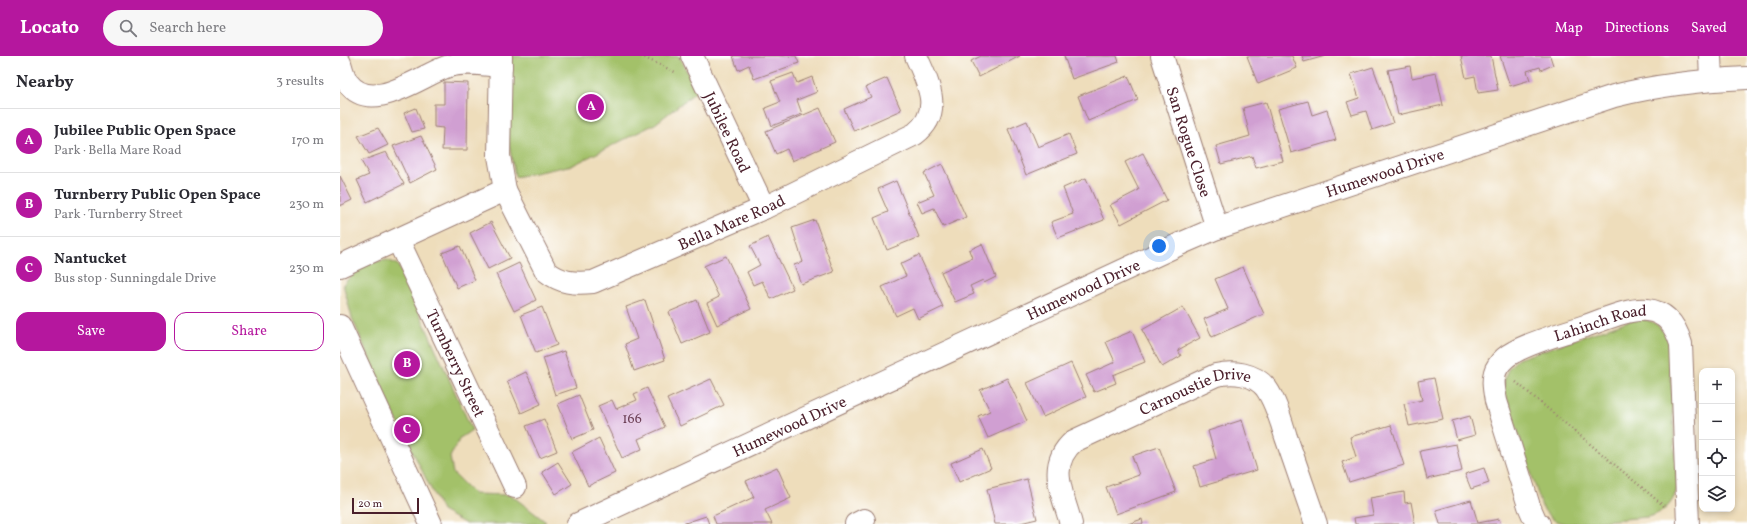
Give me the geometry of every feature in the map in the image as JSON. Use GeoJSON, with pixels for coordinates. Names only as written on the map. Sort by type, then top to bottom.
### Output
{"type":"FeatureCollection","features":[{"type":"Feature","properties":{"kind":"street","name":"Jubilee Road"},"geometry":{"type":"LineString","coordinates":[[692,56],[764,208]]}},
{"type":"Feature","properties":{"kind":"street","name":"Bella Mare Road"},"geometry":{"type":"LineString","coordinates":[[501,61],[499,156],[505,190],[546,271],[561,280],[571,283],[593,282],[764,208],[915,134],[922,129],[931,109],[932,95],[916,56]]}},
{"type":"Feature","properties":{"kind":"street","name":"San Rogue Close"},"geometry":{"type":"LineString","coordinates":[[1162,56],[1217,228]]}},
{"type":"Feature","properties":{"kind":"street"},"geometry":{"type":"LineString","coordinates":[[1710,56],[1711,79]]}},
{"type":"Feature","properties":{"kind":"street"},"geometry":{"type":"LineString","coordinates":[[340,63],[349,84],[359,92],[377,96],[384,95],[440,69],[457,64],[501,61]]}},
{"type":"Feature","properties":{"kind":"street","name":"Humewood Drive"},"geometry":{"type":"LineString","coordinates":[[578,524],[1175,246],[1217,228],[1587,104],[1640,90],[1711,79],[1747,78]]}},
{"type":"Feature","properties":{"kind":"street"},"geometry":{"type":"LineString","coordinates":[[340,266],[505,190]]}},
{"type":"Feature","properties":{"kind":"street","name":"Turnberry Street"},"geometry":{"type":"LineString","coordinates":[[398,240],[515,487]]}},
{"type":"Feature","properties":{"kind":"street","name":"Lahinch Road"},"geometry":{"type":"LineString","coordinates":[[1497,367],[1504,359],[1514,352],[1535,342],[1626,313],[1647,310],[1662,315],[1672,324],[1681,344],[1688,524]]}},
{"type":"Feature","properties":{"kind":"street"},"geometry":{"type":"LineString","coordinates":[[340,326],[430,524]]}},
{"type":"Feature","properties":{"kind":"street"},"geometry":{"type":"LineString","coordinates":[[1497,367],[1493,384],[1496,401],[1529,506],[1536,522],[1539,524]]}},
{"type":"Feature","properties":{"kind":"street","name":"Carnoustie Drive"},"geometry":{"type":"LineString","coordinates":[[1071,524],[1059,480],[1058,464],[1066,448],[1074,441],[1216,375],[1227,372],[1244,374],[1266,388],[1276,407],[1316,524]]}},
{"type":"Feature","properties":{"kind":"path"},"geometry":{"type":"LineString","coordinates":[[1497,367],[1670,510]]}},
{"type":"Feature","properties":{"kind":"green space"},"geometry":{"type":"Polygon","coordinates":[[[508,56],[679,56],[697,91],[655,124],[573,165],[515,177],[506,127],[508,56]]]}},
{"type":"Feature","properties":{"kind":"green space"},"geometry":{"type":"Polygon","coordinates":[[[388,260],[398,265],[472,430],[460,438],[450,457],[453,473],[474,494],[511,495],[546,522],[541,524],[466,524],[442,511],[392,410],[352,318],[343,284],[365,263],[388,260]]]}},
{"type":"Feature","properties":{"kind":"green space"},"geometry":{"type":"Polygon","coordinates":[[[1634,319],[1647,320],[1656,324],[1663,331],[1669,341],[1677,489],[1675,495],[1670,504],[1663,511],[1647,517],[1568,524],[1555,521],[1542,507],[1504,389],[1505,376],[1511,365],[1518,359],[1634,319]]]}},
{"type":"Feature","properties":{"kind":"building"},"geometry":{"type":"Polygon","coordinates":[[[733,56],[796,56],[799,63],[754,79],[749,65],[738,70],[733,56]]]}},
{"type":"Feature","properties":{"kind":"building"},"geometry":{"type":"Polygon","coordinates":[[[981,56],[1020,56],[979,77],[971,61],[981,56]]]}},
{"type":"Feature","properties":{"kind":"building"},"geometry":{"type":"Polygon","coordinates":[[[1064,56],[1117,56],[1119,62],[1072,79],[1064,56]]]}},
{"type":"Feature","properties":{"kind":"building"},"geometry":{"type":"Polygon","coordinates":[[[1247,56],[1292,56],[1297,68],[1258,84],[1247,56]]]}},
{"type":"Feature","properties":{"kind":"building"},"geometry":{"type":"Polygon","coordinates":[[[1302,56],[1325,56],[1304,62],[1302,56]]]}},
{"type":"Feature","properties":{"kind":"building"},"geometry":{"type":"Polygon","coordinates":[[[1461,56],[1491,56],[1498,90],[1478,93],[1475,76],[1466,78],[1461,56]]]}},
{"type":"Feature","properties":{"kind":"building"},"geometry":{"type":"Polygon","coordinates":[[[1500,56],[1550,56],[1553,65],[1541,70],[1540,67],[1527,71],[1530,80],[1510,86],[1500,56]]]}},
{"type":"Feature","properties":{"kind":"building"},"geometry":{"type":"Polygon","coordinates":[[[1410,66],[1412,78],[1436,73],[1443,105],[1398,115],[1388,70],[1410,66]]]}},
{"type":"Feature","properties":{"kind":"building"},"geometry":{"type":"Polygon","coordinates":[[[1373,67],[1393,123],[1372,130],[1366,111],[1352,115],[1347,102],[1359,98],[1351,74],[1373,67]]]}},
{"type":"Feature","properties":{"kind":"building"},"geometry":{"type":"Polygon","coordinates":[[[793,73],[797,83],[812,77],[817,92],[797,100],[802,114],[772,126],[765,108],[780,102],[771,81],[793,73]]]}},
{"type":"Feature","properties":{"kind":"building"},"geometry":{"type":"Polygon","coordinates":[[[1128,76],[1138,100],[1088,121],[1078,96],[1128,76]]]}},
{"type":"Feature","properties":{"kind":"building"},"geometry":{"type":"Polygon","coordinates":[[[887,78],[901,110],[854,131],[844,109],[871,97],[866,87],[887,78]]]}},
{"type":"Feature","properties":{"kind":"building"},"geometry":{"type":"Polygon","coordinates":[[[444,82],[468,83],[467,150],[442,150],[443,128],[434,127],[434,104],[444,104],[444,82]]]}},
{"type":"Feature","properties":{"kind":"building"},"geometry":{"type":"Polygon","coordinates":[[[1308,101],[1312,115],[1327,110],[1336,140],[1291,153],[1278,109],[1308,101]]]}},
{"type":"Feature","properties":{"kind":"building"},"geometry":{"type":"Polygon","coordinates":[[[1266,102],[1283,161],[1256,168],[1252,156],[1221,164],[1216,146],[1250,136],[1243,108],[1266,102]]]}},
{"type":"Feature","properties":{"kind":"building"},"geometry":{"type":"Polygon","coordinates":[[[416,108],[424,129],[412,132],[404,113],[416,108]]]}},
{"type":"Feature","properties":{"kind":"building"},"geometry":{"type":"Polygon","coordinates":[[[820,108],[835,142],[792,161],[787,149],[776,154],[766,131],[820,108]]]}},
{"type":"Feature","properties":{"kind":"building"},"geometry":{"type":"Polygon","coordinates":[[[1027,121],[1038,147],[1069,134],[1077,154],[1026,175],[1008,129],[1027,121]]]}},
{"type":"Feature","properties":{"kind":"building"},"geometry":{"type":"Polygon","coordinates":[[[378,128],[388,145],[369,154],[358,136],[378,128]]]}},
{"type":"Feature","properties":{"kind":"building"},"geometry":{"type":"Polygon","coordinates":[[[421,136],[437,169],[410,183],[393,146],[421,136]]]}},
{"type":"Feature","properties":{"kind":"building"},"geometry":{"type":"Polygon","coordinates":[[[386,152],[404,184],[367,202],[357,180],[369,175],[361,161],[386,152]]]}},
{"type":"Feature","properties":{"kind":"building"},"geometry":{"type":"Polygon","coordinates":[[[1143,153],[1167,200],[1121,224],[1110,205],[1139,190],[1125,162],[1143,153]]]}},
{"type":"Feature","properties":{"kind":"building"},"geometry":{"type":"Polygon","coordinates":[[[942,164],[966,217],[943,227],[934,208],[922,213],[917,202],[934,195],[924,173],[942,164]]]}},
{"type":"Feature","properties":{"kind":"building"},"geometry":{"type":"Polygon","coordinates":[[[340,176],[352,200],[340,206],[340,176]]]}},
{"type":"Feature","properties":{"kind":"building"},"geometry":{"type":"Polygon","coordinates":[[[1086,178],[1104,220],[1058,238],[1051,222],[1073,214],[1063,188],[1086,178]]]}},
{"type":"Feature","properties":{"kind":"building"},"geometry":{"type":"Polygon","coordinates":[[[896,181],[919,237],[887,250],[874,218],[888,212],[878,189],[896,181]]]}},
{"type":"Feature","properties":{"kind":"building"},"geometry":{"type":"Polygon","coordinates":[[[815,220],[834,272],[801,284],[794,265],[803,262],[792,228],[815,220]]]}},
{"type":"Feature","properties":{"kind":"building"},"geometry":{"type":"Polygon","coordinates":[[[491,222],[510,258],[488,269],[470,233],[491,222]]]}},
{"type":"Feature","properties":{"kind":"building"},"geometry":{"type":"Polygon","coordinates":[[[768,237],[793,289],[771,299],[762,281],[753,285],[747,272],[760,265],[750,246],[768,237]]]}},
{"type":"Feature","properties":{"kind":"building"},"geometry":{"type":"Polygon","coordinates":[[[982,244],[996,277],[984,283],[983,280],[970,286],[974,294],[955,302],[941,272],[972,258],[969,250],[982,244]]]}},
{"type":"Feature","properties":{"kind":"building"},"geometry":{"type":"Polygon","coordinates":[[[460,246],[475,280],[457,288],[442,253],[460,246]]]}},
{"type":"Feature","properties":{"kind":"building"},"geometry":{"type":"Polygon","coordinates":[[[919,255],[943,307],[918,319],[913,308],[896,316],[882,287],[906,276],[900,264],[919,255]]]}},
{"type":"Feature","properties":{"kind":"building"},"geometry":{"type":"Polygon","coordinates":[[[726,256],[751,309],[717,325],[707,303],[719,297],[704,266],[726,256]]]}},
{"type":"Feature","properties":{"kind":"building"},"geometry":{"type":"Polygon","coordinates":[[[519,263],[536,300],[514,311],[496,274],[519,263]]]}},
{"type":"Feature","properties":{"kind":"building"},"geometry":{"type":"Polygon","coordinates":[[[1243,267],[1264,314],[1212,337],[1204,319],[1228,309],[1215,279],[1243,267]]]}},
{"type":"Feature","properties":{"kind":"building"},"geometry":{"type":"Polygon","coordinates":[[[645,300],[665,360],[634,371],[625,344],[637,339],[626,307],[645,300]]]}},
{"type":"Feature","properties":{"kind":"building"},"geometry":{"type":"Polygon","coordinates":[[[697,300],[710,332],[682,344],[669,312],[697,300]]]}},
{"type":"Feature","properties":{"kind":"building"},"geometry":{"type":"Polygon","coordinates":[[[542,307],[557,345],[536,353],[521,315],[542,307]]]}},
{"type":"Feature","properties":{"kind":"building"},"geometry":{"type":"Polygon","coordinates":[[[1183,307],[1200,338],[1178,350],[1181,356],[1162,367],[1142,330],[1183,307]]]}},
{"type":"Feature","properties":{"kind":"building"},"geometry":{"type":"Polygon","coordinates":[[[1132,331],[1145,362],[1113,375],[1116,383],[1094,392],[1086,375],[1115,362],[1106,342],[1132,331]]]}},
{"type":"Feature","properties":{"kind":"building"},"geometry":{"type":"Polygon","coordinates":[[[564,351],[576,388],[555,395],[543,358],[564,351]]]}},
{"type":"Feature","properties":{"kind":"building"},"geometry":{"type":"Polygon","coordinates":[[[1071,363],[1086,397],[1043,417],[1027,383],[1071,363]]]}},
{"type":"Feature","properties":{"kind":"building"},"geometry":{"type":"Polygon","coordinates":[[[526,372],[541,404],[521,413],[507,381],[526,372]]]}},
{"type":"Feature","properties":{"kind":"building"},"geometry":{"type":"Polygon","coordinates":[[[1007,378],[1027,421],[988,438],[978,416],[990,411],[980,390],[1007,378]]]}},
{"type":"Feature","properties":{"kind":"building"},"geometry":{"type":"Polygon","coordinates":[[[1434,378],[1443,419],[1409,426],[1404,404],[1422,400],[1418,381],[1434,378]]]}},
{"type":"Feature","properties":{"kind":"building"},"geometry":{"type":"Polygon","coordinates":[[[711,379],[724,405],[680,426],[667,399],[711,379]]]}},
{"type":"Feature","properties":{"kind":"building"},"geometry":{"type":"Polygon","coordinates":[[[647,388],[665,427],[638,439],[642,449],[622,458],[598,406],[612,400],[616,409],[637,400],[634,394],[647,388]]]}},
{"type":"Feature","properties":{"kind":"building"},"geometry":{"type":"Polygon","coordinates":[[[579,395],[593,430],[572,439],[558,404],[579,395]]]}},
{"type":"Feature","properties":{"kind":"building"},"geometry":{"type":"Polygon","coordinates":[[[1470,416],[1475,435],[1457,440],[1452,421],[1470,416]]]}},
{"type":"Feature","properties":{"kind":"building"},"geometry":{"type":"Polygon","coordinates":[[[544,419],[557,451],[540,458],[526,426],[544,419]]]}},
{"type":"Feature","properties":{"kind":"building"},"geometry":{"type":"Polygon","coordinates":[[[1242,420],[1257,470],[1200,487],[1194,466],[1216,459],[1208,431],[1242,420]]]}},
{"type":"Feature","properties":{"kind":"building"},"geometry":{"type":"Polygon","coordinates":[[[1391,425],[1404,465],[1349,482],[1342,462],[1356,457],[1350,437],[1391,425]]]}},
{"type":"Feature","properties":{"kind":"building"},"geometry":{"type":"Polygon","coordinates":[[[599,438],[615,473],[588,486],[572,452],[599,438]]]}},
{"type":"Feature","properties":{"kind":"building"},"geometry":{"type":"Polygon","coordinates":[[[1456,444],[1462,471],[1427,479],[1420,451],[1456,444]]]}},
{"type":"Feature","properties":{"kind":"building"},"geometry":{"type":"Polygon","coordinates":[[[1159,447],[1176,492],[1116,514],[1106,487],[1139,475],[1132,456],[1159,447]]]}},
{"type":"Feature","properties":{"kind":"building"},"geometry":{"type":"Polygon","coordinates":[[[983,449],[991,468],[959,482],[951,463],[983,449]]]}},
{"type":"Feature","properties":{"kind":"building"},"geometry":{"type":"Polygon","coordinates":[[[558,462],[572,484],[556,494],[542,472],[558,462]]]}},
{"type":"Feature","properties":{"kind":"building"},"geometry":{"type":"Polygon","coordinates":[[[777,467],[791,498],[765,510],[772,524],[716,524],[713,516],[754,497],[746,481],[777,467]]]}},
{"type":"Feature","properties":{"kind":"building"},"geometry":{"type":"Polygon","coordinates":[[[1484,468],[1489,483],[1471,489],[1465,474],[1484,468]]]}},
{"type":"Feature","properties":{"kind":"building"},"geometry":{"type":"Polygon","coordinates":[[[1027,479],[1037,519],[1016,524],[995,524],[987,489],[1027,479]]]}},
{"type":"Feature","properties":{"kind":"building"},"geometry":{"type":"Polygon","coordinates":[[[1404,492],[1405,503],[1411,502],[1415,524],[1355,524],[1354,518],[1373,515],[1370,498],[1404,492]]]}},
{"type":"Feature","properties":{"kind":"building"},"geometry":{"type":"Polygon","coordinates":[[[1471,500],[1478,523],[1499,519],[1501,524],[1440,524],[1436,510],[1471,500]]]}},
{"type":"Feature","properties":{"kind":"building"},"geometry":{"type":"Polygon","coordinates":[[[706,516],[709,524],[682,524],[706,516]]]}},
{"type":"Feature","properties":{"kind":"building"},"geometry":{"type":"Polygon","coordinates":[[[1142,519],[1143,524],[1128,524],[1142,519]]]}},
{"type":"Feature","properties":{"kind":"place","name":"Jubilee Public Open Space"},"geometry":{"type":"Point","coordinates":[591,107]}},
{"type":"Feature","properties":{"kind":"place","name":"Turnberry Public Open Space"},"geometry":{"type":"Point","coordinates":[407,364]}},
{"type":"Feature","properties":{"kind":"place","name":"Nantucket"},"geometry":{"type":"Point","coordinates":[407,430]}}]}
